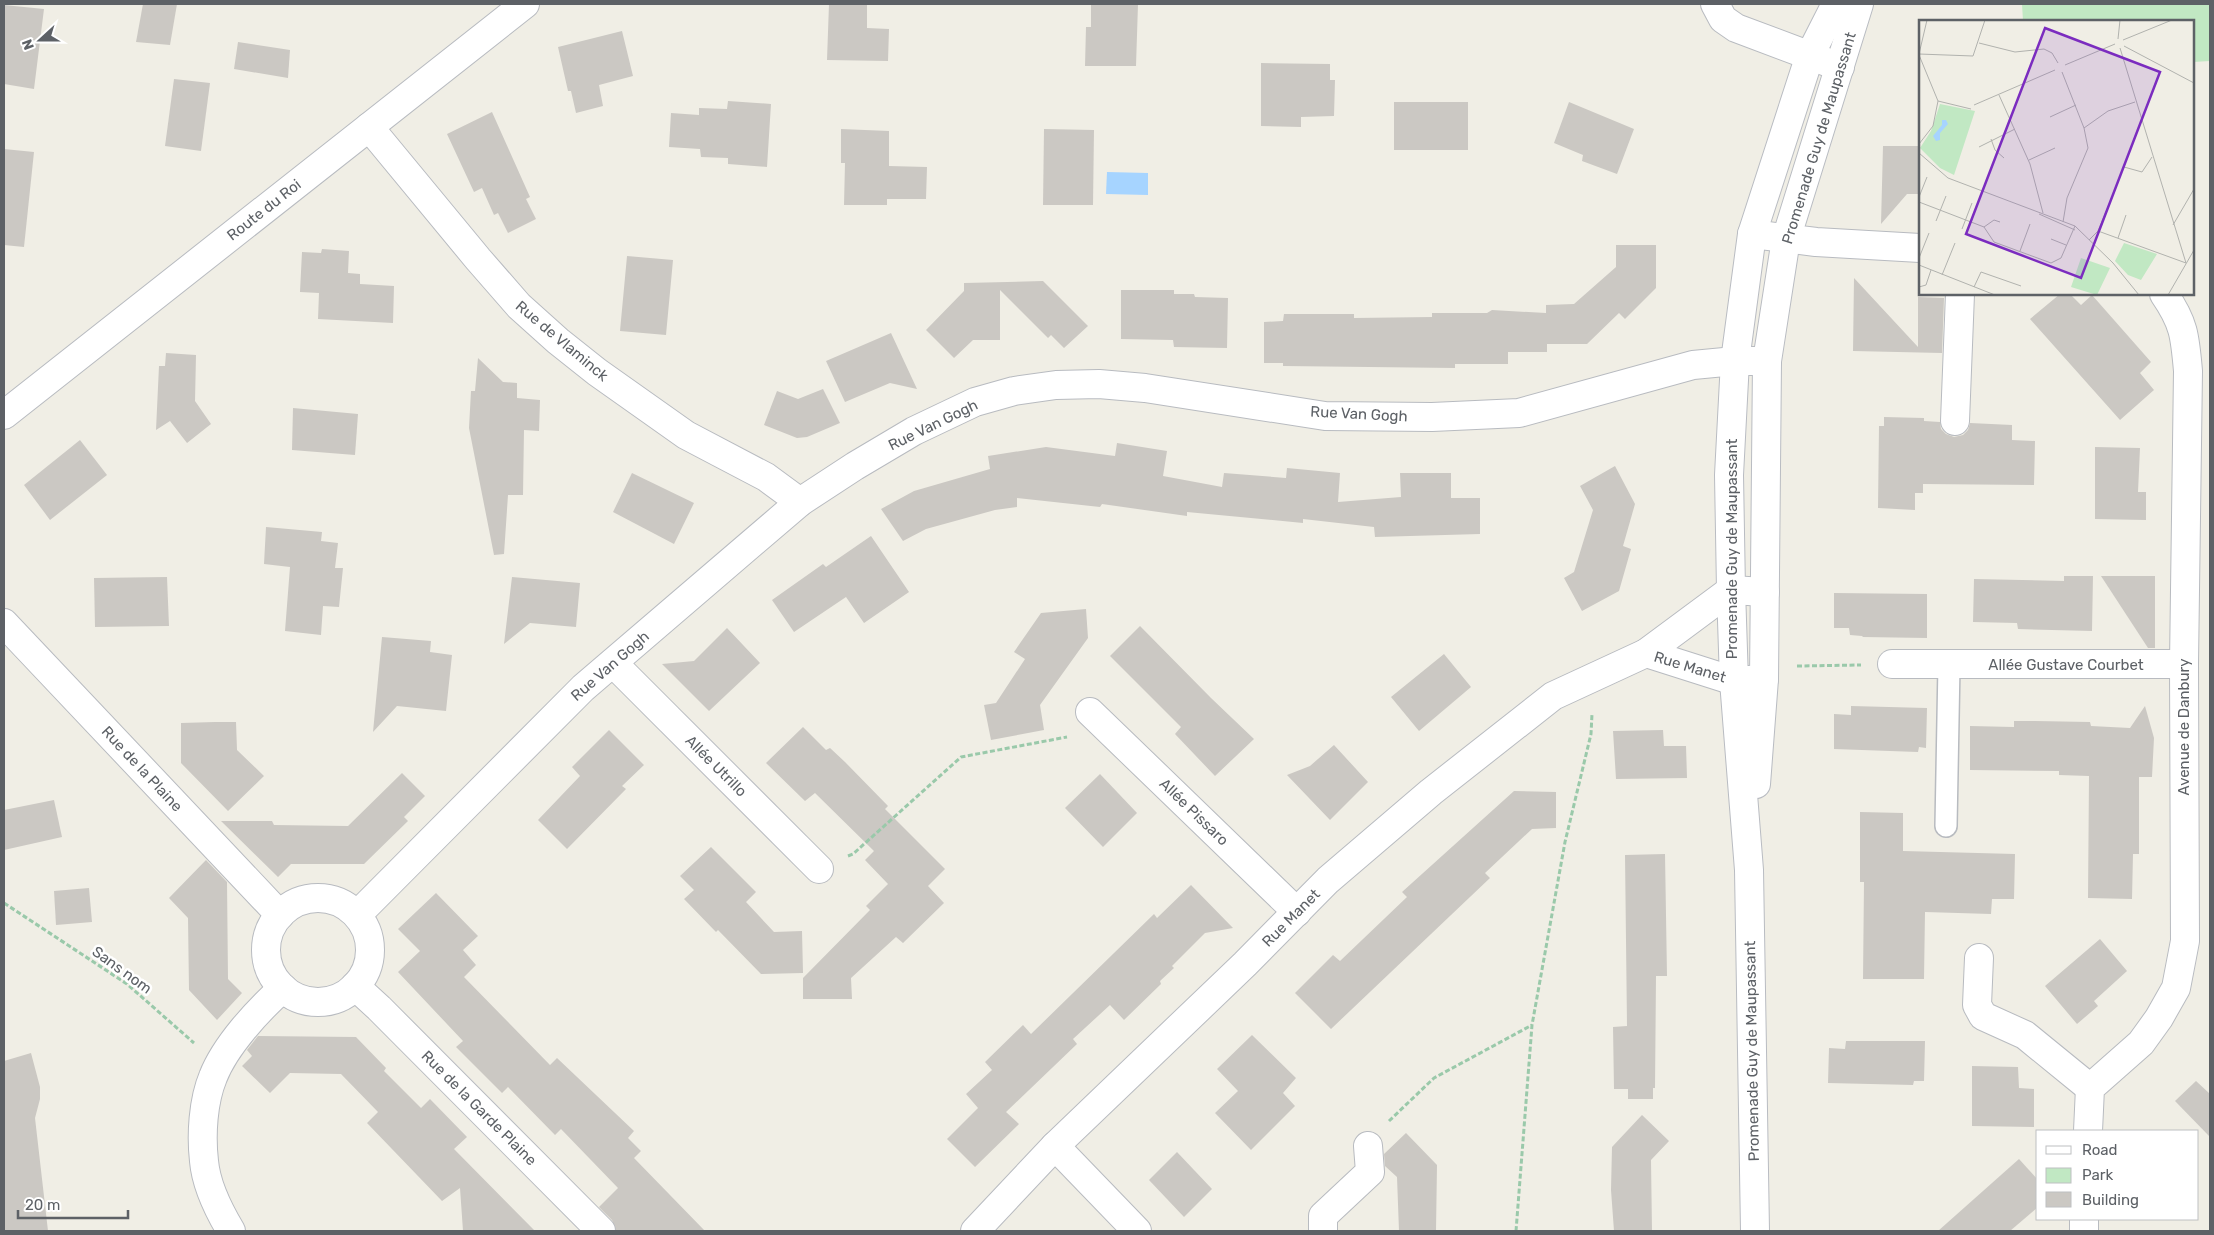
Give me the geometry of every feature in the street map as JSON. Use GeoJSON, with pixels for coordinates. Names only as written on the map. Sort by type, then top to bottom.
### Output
{"type":"FeatureCollection","features":[{"type":"Feature","properties":{"kind":"street","name":"Route du Roi"},"geometry":{"type":"LineString","coordinates":[[4,415],[525,4]]}},
{"type":"Feature","properties":{"kind":"street"},"geometry":{"type":"LineString","coordinates":[[1714,4],[1723,19],[1736,28],[1840,67]]}},
{"type":"Feature","properties":{"kind":"street","name":"Promenade Guy de Maupassant"},"geometry":{"type":"LineString","coordinates":[[1755,1231],[1749,870],[1734,681],[1730,590],[1729,475],[1735,361],[1752,234],[1810,56],[1836,4]]}},
{"type":"Feature","properties":{"kind":"street","name":"Promenade Guy de Maupassant"},"geometry":{"type":"LineString","coordinates":[[1749,870],[1764,673],[1767,361],[1786,239],[1859,4]]}},
{"type":"Feature","properties":{"kind":"street","name":"Rue de Vlaminck"},"geometry":{"type":"LineString","coordinates":[[369,127],[519,306],[558,341],[597,372],[686,435],[766,477],[800,502]]}},
{"type":"Feature","properties":{"kind":"street"},"geometry":{"type":"LineString","coordinates":[[1752,234],[1786,239],[1919,248]]}},
{"type":"Feature","properties":{"kind":"street"},"geometry":{"type":"LineString","coordinates":[[1955,421],[1960,295]]}},
{"type":"Feature","properties":{"kind":"street","name":"Avenue de Danbury"},"geometry":{"type":"LineString","coordinates":[[2090,1088],[2141,1043],[2159,1018],[2176,988],[2185,941],[2184,664],[2188,371],[2185,333],[2174,309],[2165,295]]}},
{"type":"Feature","properties":{"kind":"street","name":"Rue Van Gogh"},"geometry":{"type":"LineString","coordinates":[[357,915],[583,688],[800,502],[914,431],[975,402],[1014,391],[1056,385],[1098,384],[1145,388],[1325,416],[1441,416],[1519,413],[1693,365],[1735,361],[1767,361]]}},
{"type":"Feature","properties":{"kind":"street"},"geometry":{"type":"LineString","coordinates":[[1730,590],[1765,592]]}},
{"type":"Feature","properties":{"kind":"street","name":"Rue Manet"},"geometry":{"type":"LineString","coordinates":[[975,1231],[1055,1146],[1246,964],[1328,880],[1431,792],[1553,696],[1646,653],[1730,590]]}},
{"type":"Feature","properties":{"kind":"street","name":"Rue de la Plaine"},"geometry":{"type":"LineString","coordinates":[[4,623],[280,915]]}},
{"type":"Feature","properties":{"kind":"street","name":"Rue Manet"},"geometry":{"type":"LineString","coordinates":[[1646,653],[1734,681],[1764,673]]}},
{"type":"Feature","properties":{"kind":"street","name":"Allée Utrillo"},"geometry":{"type":"LineString","coordinates":[[613,662],[819,869]]}},
{"type":"Feature","properties":{"kind":"street","name":"Allée Gustave Courbet"},"geometry":{"type":"LineString","coordinates":[[1892,664],[2184,664]]}},
{"type":"Feature","properties":{"kind":"street","name":"Allée Pissaro"},"geometry":{"type":"LineString","coordinates":[[1093,714],[1297,912]]}},
{"type":"Feature","properties":{"kind":"street"},"geometry":{"type":"LineString","coordinates":[[327,898],[343,904],[357,915],[366,928],[370,943],[369,959],[365,974],[355,986],[342,996],[327,1001],[312,1001],[296,997],[283,988],[273,975],[267,960],[266,944],[271,928],[280,915],[293,904],[310,899],[327,898]]}},
{"type":"Feature","properties":{"kind":"street"},"geometry":{"type":"LineString","coordinates":[[1979,958],[1977,1005],[1983,1016],[2025,1035],[2090,1088],[2088,1130]]}},
{"type":"Feature","properties":{"kind":"street","name":"Rue de la Garde Plaine"},"geometry":{"type":"LineString","coordinates":[[355,986],[601,1231]]}},
{"type":"Feature","properties":{"kind":"street"},"geometry":{"type":"LineString","coordinates":[[231,1231],[220,1214],[204,1162],[205,1111],[213,1078],[235,1040],[265,1004],[283,988]]}},
{"type":"Feature","properties":{"kind":"street"},"geometry":{"type":"LineString","coordinates":[[1055,1146],[1136,1231]]}},
{"type":"Feature","properties":{"kind":"street"},"geometry":{"type":"LineString","coordinates":[[1323,1231],[1323,1216],[1370,1172],[1368,1146]]}},
{"type":"Feature","properties":{"kind":"lane"},"geometry":{"type":"LineString","coordinates":[[1946,826],[1949,665]]}},
{"type":"Feature","properties":{"kind":"path"},"geometry":{"type":"LineString","coordinates":[[1764,673],[1892,664]]}},
{"type":"Feature","properties":{"kind":"path"},"geometry":{"type":"LineString","coordinates":[[1516,1231],[1532,1025],[1565,842],[1591,734],[1595,676]]}},
{"type":"Feature","properties":{"kind":"path"},"geometry":{"type":"LineString","coordinates":[[819,869],[853,854],[960,757],[1074,736],[1093,714]]}},
{"type":"Feature","properties":{"kind":"path","name":"Sans nom"},"geometry":{"type":"LineString","coordinates":[[4,903],[127,984],[219,1066]]}},
{"type":"Feature","properties":{"kind":"path"},"geometry":{"type":"LineString","coordinates":[[1368,1146],[1376,1134],[1434,1078],[1532,1025]]}},
{"type":"Feature","properties":{"kind":"green space"},"geometry":{"type":"Polygon","coordinates":[[[2022,4],[2210,4],[2210,61],[2194,62],[2194,20],[2023,20],[2022,4]]]}},
{"type":"Feature","properties":{"kind":"water"},"geometry":{"type":"Polygon","coordinates":[[[1107,172],[1148,173],[1148,195],[1106,194],[1107,172]]]}},
{"type":"Feature","properties":{"kind":"building"},"geometry":{"type":"Polygon","coordinates":[[[143,4],[177,4],[170,45],[136,42],[143,4]]]}},
{"type":"Feature","properties":{"kind":"building"},"geometry":{"type":"Polygon","coordinates":[[[829,4],[867,4],[867,28],[889,29],[888,61],[827,60],[829,4]]]}},
{"type":"Feature","properties":{"kind":"building"},"geometry":{"type":"Polygon","coordinates":[[[1091,4],[1138,4],[1136,66],[1085,66],[1086,27],[1091,27],[1091,4]]]}},
{"type":"Feature","properties":{"kind":"building"},"geometry":{"type":"Polygon","coordinates":[[[4,5],[44,9],[34,89],[4,84],[4,5]]]}},
{"type":"Feature","properties":{"kind":"building"},"geometry":{"type":"Polygon","coordinates":[[[622,31],[633,76],[599,85],[603,106],[576,113],[571,91],[568,91],[558,47],[622,31]]]}},
{"type":"Feature","properties":{"kind":"building"},"geometry":{"type":"Polygon","coordinates":[[[238,42],[290,50],[288,78],[234,69],[238,42]]]}},
{"type":"Feature","properties":{"kind":"building"},"geometry":{"type":"Polygon","coordinates":[[[1261,63],[1330,64],[1330,80],[1335,80],[1334,116],[1301,117],[1301,127],[1261,126],[1261,63]]]}},
{"type":"Feature","properties":{"kind":"building"},"geometry":{"type":"Polygon","coordinates":[[[174,79],[210,83],[201,151],[165,146],[174,79]]]}},
{"type":"Feature","properties":{"kind":"building"},"geometry":{"type":"Polygon","coordinates":[[[728,101],[771,104],[767,167],[728,164],[728,158],[701,157],[700,149],[669,147],[671,113],[699,115],[699,108],[727,109],[728,101]]]}},
{"type":"Feature","properties":{"kind":"building"},"geometry":{"type":"Polygon","coordinates":[[[1394,102],[1468,102],[1468,150],[1394,150],[1394,102]]]}},
{"type":"Feature","properties":{"kind":"building"},"geometry":{"type":"Polygon","coordinates":[[[1569,102],[1634,129],[1617,174],[1582,161],[1583,155],[1554,143],[1569,102]]]}},
{"type":"Feature","properties":{"kind":"building"},"geometry":{"type":"Polygon","coordinates":[[[492,112],[530,197],[526,199],[536,219],[508,233],[498,213],[494,215],[482,188],[474,192],[447,134],[492,112]]]}},
{"type":"Feature","properties":{"kind":"building"},"geometry":{"type":"Polygon","coordinates":[[[841,129],[889,131],[889,166],[927,167],[926,199],[887,199],[887,205],[844,205],[845,163],[841,163],[841,129]]]}},
{"type":"Feature","properties":{"kind":"building"},"geometry":{"type":"Polygon","coordinates":[[[1044,129],[1094,130],[1093,205],[1043,205],[1044,129]]]}},
{"type":"Feature","properties":{"kind":"building"},"geometry":{"type":"Polygon","coordinates":[[[1883,146],[1919,146],[1919,194],[1907,194],[1881,224],[1883,146]]]}},
{"type":"Feature","properties":{"kind":"building"},"geometry":{"type":"Polygon","coordinates":[[[4,149],[34,152],[24,247],[4,245],[4,149]]]}},
{"type":"Feature","properties":{"kind":"building"},"geometry":{"type":"Polygon","coordinates":[[[1616,245],[1656,245],[1656,288],[1625,319],[1619,313],[1587,344],[1547,344],[1547,352],[1508,352],[1508,364],[1455,364],[1455,368],[1283,366],[1283,363],[1264,363],[1264,322],[1283,321],[1284,314],[1354,314],[1354,318],[1432,317],[1432,313],[1487,313],[1492,310],[1546,313],[1546,305],[1574,304],[1616,267],[1616,245]]]}},
{"type":"Feature","properties":{"kind":"building"},"geometry":{"type":"Polygon","coordinates":[[[322,249],[349,251],[348,273],[360,274],[360,284],[394,286],[393,323],[318,319],[319,293],[300,292],[302,252],[321,253],[322,249]]]}},
{"type":"Feature","properties":{"kind":"building"},"geometry":{"type":"Polygon","coordinates":[[[627,256],[673,260],[666,335],[620,331],[627,256]]]}},
{"type":"Feature","properties":{"kind":"building"},"geometry":{"type":"Polygon","coordinates":[[[1854,278],[1918,347],[1918,297],[1944,298],[1942,353],[1853,351],[1854,278]]]}},
{"type":"Feature","properties":{"kind":"building"},"geometry":{"type":"Polygon","coordinates":[[[1043,281],[1088,326],[1064,348],[1051,335],[1048,338],[1000,290],[1000,340],[973,340],[954,358],[926,330],[964,291],[964,283],[1043,281]]]}},
{"type":"Feature","properties":{"kind":"building"},"geometry":{"type":"Polygon","coordinates":[[[1121,290],[1174,290],[1174,294],[1228,298],[1227,348],[1174,347],[1173,340],[1121,339],[1121,290]]]}},
{"type":"Feature","properties":{"kind":"building"},"geometry":{"type":"Polygon","coordinates":[[[2059,295],[2071,295],[2081,305],[2092,295],[2151,362],[2140,373],[2154,390],[2120,420],[2030,319],[2059,295]]]}},
{"type":"Feature","properties":{"kind":"building"},"geometry":{"type":"Polygon","coordinates":[[[891,333],[917,389],[890,383],[845,402],[826,361],[891,333]]]}},
{"type":"Feature","properties":{"kind":"building"},"geometry":{"type":"Polygon","coordinates":[[[166,353],[196,355],[195,401],[211,424],[187,443],[170,421],[156,430],[159,366],[165,366],[166,353]]]}},
{"type":"Feature","properties":{"kind":"building"},"geometry":{"type":"Polygon","coordinates":[[[478,358],[503,382],[517,383],[517,398],[540,400],[539,431],[524,430],[523,495],[508,495],[504,554],[494,555],[469,428],[471,391],[475,391],[478,358]]]}},
{"type":"Feature","properties":{"kind":"building"},"geometry":{"type":"Polygon","coordinates":[[[823,389],[840,423],[807,437],[797,438],[764,425],[777,391],[798,399],[823,389]]]}},
{"type":"Feature","properties":{"kind":"building"},"geometry":{"type":"Polygon","coordinates":[[[293,408],[358,414],[355,455],[292,450],[293,408]]]}},
{"type":"Feature","properties":{"kind":"building"},"geometry":{"type":"Polygon","coordinates":[[[1884,417],[1924,418],[1924,421],[1940,422],[1941,429],[1946,434],[1954,437],[1963,435],[1968,430],[1970,423],[2012,425],[2012,440],[2035,441],[2034,485],[1923,484],[1923,493],[1915,493],[1915,510],[1878,508],[1879,426],[1884,426],[1884,417]]]}},
{"type":"Feature","properties":{"kind":"building"},"geometry":{"type":"Polygon","coordinates":[[[80,440],[107,475],[50,520],[24,485],[80,440]]]}},
{"type":"Feature","properties":{"kind":"building"},"geometry":{"type":"Polygon","coordinates":[[[1117,443],[1167,451],[1163,476],[1222,487],[1224,473],[1286,478],[1287,468],[1340,473],[1338,502],[1401,497],[1400,473],[1451,473],[1451,498],[1480,498],[1480,534],[1375,537],[1374,527],[1303,519],[1303,523],[1187,512],[1187,516],[1102,504],[1100,507],[1017,498],[1017,507],[995,510],[926,529],[903,541],[881,509],[914,491],[990,469],[988,456],[1046,447],[1115,456],[1117,443]]]}},
{"type":"Feature","properties":{"kind":"building"},"geometry":{"type":"Polygon","coordinates":[[[2095,447],[2140,448],[2138,492],[2146,492],[2146,520],[2095,519],[2095,447]]]}},
{"type":"Feature","properties":{"kind":"building"},"geometry":{"type":"Polygon","coordinates":[[[1615,466],[1635,504],[1623,546],[1631,549],[1619,591],[1582,611],[1564,578],[1574,572],[1593,510],[1580,486],[1615,466]]]}},
{"type":"Feature","properties":{"kind":"building"},"geometry":{"type":"Polygon","coordinates":[[[632,473],[694,503],[674,544],[613,512],[632,473]]]}},
{"type":"Feature","properties":{"kind":"building"},"geometry":{"type":"Polygon","coordinates":[[[266,527],[322,532],[321,541],[338,543],[335,568],[343,568],[339,607],[323,606],[321,635],[285,631],[290,567],[264,564],[266,527]]]}},
{"type":"Feature","properties":{"kind":"building"},"geometry":{"type":"Polygon","coordinates":[[[871,536],[909,592],[864,623],[846,597],[794,632],[772,600],[823,564],[826,567],[871,536]]]}},
{"type":"Feature","properties":{"kind":"building"},"geometry":{"type":"Polygon","coordinates":[[[2064,576],[2093,576],[2092,631],[2018,629],[2017,623],[1973,622],[1974,579],[2064,581],[2064,576]]]}},
{"type":"Feature","properties":{"kind":"building"},"geometry":{"type":"Polygon","coordinates":[[[2101,576],[2155,576],[2155,648],[2148,648],[2101,576]]]}},
{"type":"Feature","properties":{"kind":"building"},"geometry":{"type":"Polygon","coordinates":[[[167,577],[169,626],[95,627],[94,578],[167,577]]]}},
{"type":"Feature","properties":{"kind":"building"},"geometry":{"type":"Polygon","coordinates":[[[512,577],[580,583],[576,627],[530,623],[504,644],[512,577]]]}},
{"type":"Feature","properties":{"kind":"building"},"geometry":{"type":"Polygon","coordinates":[[[1834,593],[1927,594],[1927,638],[1863,637],[1850,635],[1849,628],[1834,628],[1834,593]]]}},
{"type":"Feature","properties":{"kind":"building"},"geometry":{"type":"Polygon","coordinates":[[[1086,609],[1088,638],[1040,705],[1044,730],[991,740],[984,705],[996,703],[1025,659],[1014,652],[1041,613],[1086,609]]]}},
{"type":"Feature","properties":{"kind":"building"},"geometry":{"type":"Polygon","coordinates":[[[1140,626],[1254,739],[1215,776],[1175,734],[1181,727],[1110,656],[1140,626]]]}},
{"type":"Feature","properties":{"kind":"building"},"geometry":{"type":"Polygon","coordinates":[[[727,628],[760,663],[709,711],[662,664],[694,661],[727,628]]]}},
{"type":"Feature","properties":{"kind":"building"},"geometry":{"type":"Polygon","coordinates":[[[382,637],[431,641],[430,652],[452,655],[446,711],[397,706],[373,732],[382,637]]]}},
{"type":"Feature","properties":{"kind":"building"},"geometry":{"type":"Polygon","coordinates":[[[1444,654],[1471,687],[1419,731],[1391,697],[1444,654]]]}},
{"type":"Feature","properties":{"kind":"building"},"geometry":{"type":"Polygon","coordinates":[[[1851,706],[1927,708],[1926,748],[1919,747],[1918,752],[1834,749],[1834,714],[1851,715],[1851,706]]]}},
{"type":"Feature","properties":{"kind":"building"},"geometry":{"type":"Polygon","coordinates":[[[2145,706],[2154,738],[2152,777],[2139,777],[2139,854],[2133,854],[2132,899],[2088,898],[2089,776],[2059,775],[2059,771],[1970,770],[1970,726],[2014,727],[2014,721],[2035,721],[2090,722],[2091,726],[2130,728],[2145,706]]]}},
{"type":"Feature","properties":{"kind":"building"},"geometry":{"type":"Polygon","coordinates":[[[236,722],[237,750],[264,776],[228,811],[181,763],[181,723],[236,722]]]}},
{"type":"Feature","properties":{"kind":"building"},"geometry":{"type":"Polygon","coordinates":[[[803,727],[826,750],[830,748],[845,762],[888,806],[885,809],[945,869],[928,886],[944,903],[903,943],[896,937],[851,978],[852,999],[803,999],[803,978],[870,910],[866,906],[888,884],[865,860],[874,851],[815,793],[805,801],[766,763],[803,727]]]}},
{"type":"Feature","properties":{"kind":"building"},"geometry":{"type":"Polygon","coordinates":[[[609,730],[644,765],[622,786],[626,789],[567,849],[538,820],[580,776],[572,767],[609,730]]]}},
{"type":"Feature","properties":{"kind":"building"},"geometry":{"type":"Polygon","coordinates":[[[1663,730],[1664,746],[1686,746],[1687,778],[1616,779],[1613,731],[1663,730]]]}},
{"type":"Feature","properties":{"kind":"building"},"geometry":{"type":"Polygon","coordinates":[[[1334,745],[1368,782],[1330,820],[1287,775],[1310,766],[1334,745]]]}},
{"type":"Feature","properties":{"kind":"building"},"geometry":{"type":"Polygon","coordinates":[[[402,773],[425,796],[404,817],[408,821],[364,864],[291,864],[278,877],[221,821],[272,821],[274,825],[348,826],[402,773]]]}},
{"type":"Feature","properties":{"kind":"building"},"geometry":{"type":"Polygon","coordinates":[[[1100,774],[1137,813],[1103,847],[1065,808],[1100,774]]]}},
{"type":"Feature","properties":{"kind":"building"},"geometry":{"type":"Polygon","coordinates":[[[1514,791],[1556,792],[1556,828],[1532,829],[1485,873],[1490,878],[1331,1029],[1295,993],[1333,955],[1340,961],[1407,897],[1402,892],[1514,791]]]}},
{"type":"Feature","properties":{"kind":"building"},"geometry":{"type":"Polygon","coordinates":[[[54,800],[62,837],[4,850],[4,810],[54,800]]]}},
{"type":"Feature","properties":{"kind":"building"},"geometry":{"type":"Polygon","coordinates":[[[1860,812],[1903,813],[1903,851],[2015,854],[2014,899],[1992,899],[1991,914],[1925,912],[1924,979],[1863,979],[1864,882],[1860,882],[1860,812]]]}},
{"type":"Feature","properties":{"kind":"building"},"geometry":{"type":"Polygon","coordinates":[[[711,847],[756,892],[746,902],[774,932],[802,931],[803,973],[761,974],[718,930],[716,932],[684,899],[694,890],[680,876],[711,847]]]}},
{"type":"Feature","properties":{"kind":"building"},"geometry":{"type":"Polygon","coordinates":[[[1665,854],[1667,976],[1656,976],[1655,1088],[1653,1088],[1653,1099],[1628,1099],[1628,1089],[1614,1089],[1613,1027],[1627,1026],[1625,855],[1665,854]]]}},
{"type":"Feature","properties":{"kind":"building"},"geometry":{"type":"Polygon","coordinates":[[[206,860],[227,882],[228,979],[242,993],[217,1020],[189,990],[188,918],[169,898],[206,860]]]}},
{"type":"Feature","properties":{"kind":"building"},"geometry":{"type":"Polygon","coordinates":[[[1191,885],[1233,928],[1205,933],[1172,966],[1174,968],[1160,981],[1161,984],[1124,1020],[1110,1005],[1073,1039],[1077,1044],[1006,1112],[1019,1124],[975,1167],[947,1139],[978,1108],[966,1094],[992,1070],[985,1062],[1023,1025],[1031,1034],[1154,914],[1157,918],[1191,885]]]}},
{"type":"Feature","properties":{"kind":"building"},"geometry":{"type":"Polygon","coordinates":[[[89,888],[92,922],[56,925],[54,891],[89,888]]]}},
{"type":"Feature","properties":{"kind":"building"},"geometry":{"type":"Polygon","coordinates":[[[436,893],[478,936],[463,950],[476,965],[464,977],[550,1065],[557,1058],[634,1131],[628,1138],[641,1151],[634,1158],[705,1231],[616,1231],[612,1220],[599,1207],[618,1188],[561,1129],[555,1135],[508,1087],[502,1093],[456,1047],[463,1041],[398,972],[420,951],[398,929],[436,893]]]}},
{"type":"Feature","properties":{"kind":"building"},"geometry":{"type":"Polygon","coordinates":[[[2100,939],[2127,971],[2094,1001],[2098,1006],[2077,1024],[2045,986],[2100,939]]]}},
{"type":"Feature","properties":{"kind":"building"},"geometry":{"type":"Polygon","coordinates":[[[1252,1035],[1296,1078],[1283,1093],[1295,1106],[1251,1150],[1215,1113],[1238,1091],[1217,1069],[1252,1035]]]}},
{"type":"Feature","properties":{"kind":"building"},"geometry":{"type":"Polygon","coordinates":[[[258,1036],[356,1037],[386,1068],[384,1071],[421,1108],[430,1099],[467,1137],[454,1149],[535,1231],[463,1231],[460,1188],[442,1201],[367,1123],[378,1112],[341,1074],[290,1073],[270,1093],[242,1066],[252,1056],[247,1050],[258,1036]]]}},
{"type":"Feature","properties":{"kind":"building"},"geometry":{"type":"Polygon","coordinates":[[[1846,1041],[1925,1041],[1924,1081],[1914,1081],[1913,1085],[1828,1083],[1829,1048],[1845,1049],[1846,1041]]]}},
{"type":"Feature","properties":{"kind":"building"},"geometry":{"type":"Polygon","coordinates":[[[31,1053],[40,1087],[40,1099],[35,1118],[48,1231],[4,1231],[4,1061],[31,1053]]]}},
{"type":"Feature","properties":{"kind":"building"},"geometry":{"type":"Polygon","coordinates":[[[1972,1066],[2018,1067],[2019,1088],[2034,1089],[2034,1127],[1972,1126],[1972,1066]]]}},
{"type":"Feature","properties":{"kind":"building"},"geometry":{"type":"Polygon","coordinates":[[[2196,1081],[2210,1094],[2210,1137],[2175,1101],[2196,1081]]]}},
{"type":"Feature","properties":{"kind":"building"},"geometry":{"type":"Polygon","coordinates":[[[1642,1115],[1669,1141],[1651,1160],[1652,1231],[1614,1231],[1611,1190],[1612,1147],[1642,1115]]]}},
{"type":"Feature","properties":{"kind":"building"},"geometry":{"type":"Polygon","coordinates":[[[1406,1133],[1437,1165],[1436,1231],[1399,1231],[1397,1177],[1385,1166],[1384,1154],[1406,1133]]]}},
{"type":"Feature","properties":{"kind":"building"},"geometry":{"type":"Polygon","coordinates":[[[1177,1152],[1212,1189],[1184,1217],[1149,1180],[1177,1152]]]}},
{"type":"Feature","properties":{"kind":"building"},"geometry":{"type":"Polygon","coordinates":[[[2019,1159],[2036,1178],[2036,1209],[2010,1231],[1938,1231],[2019,1159]]]}}]}
